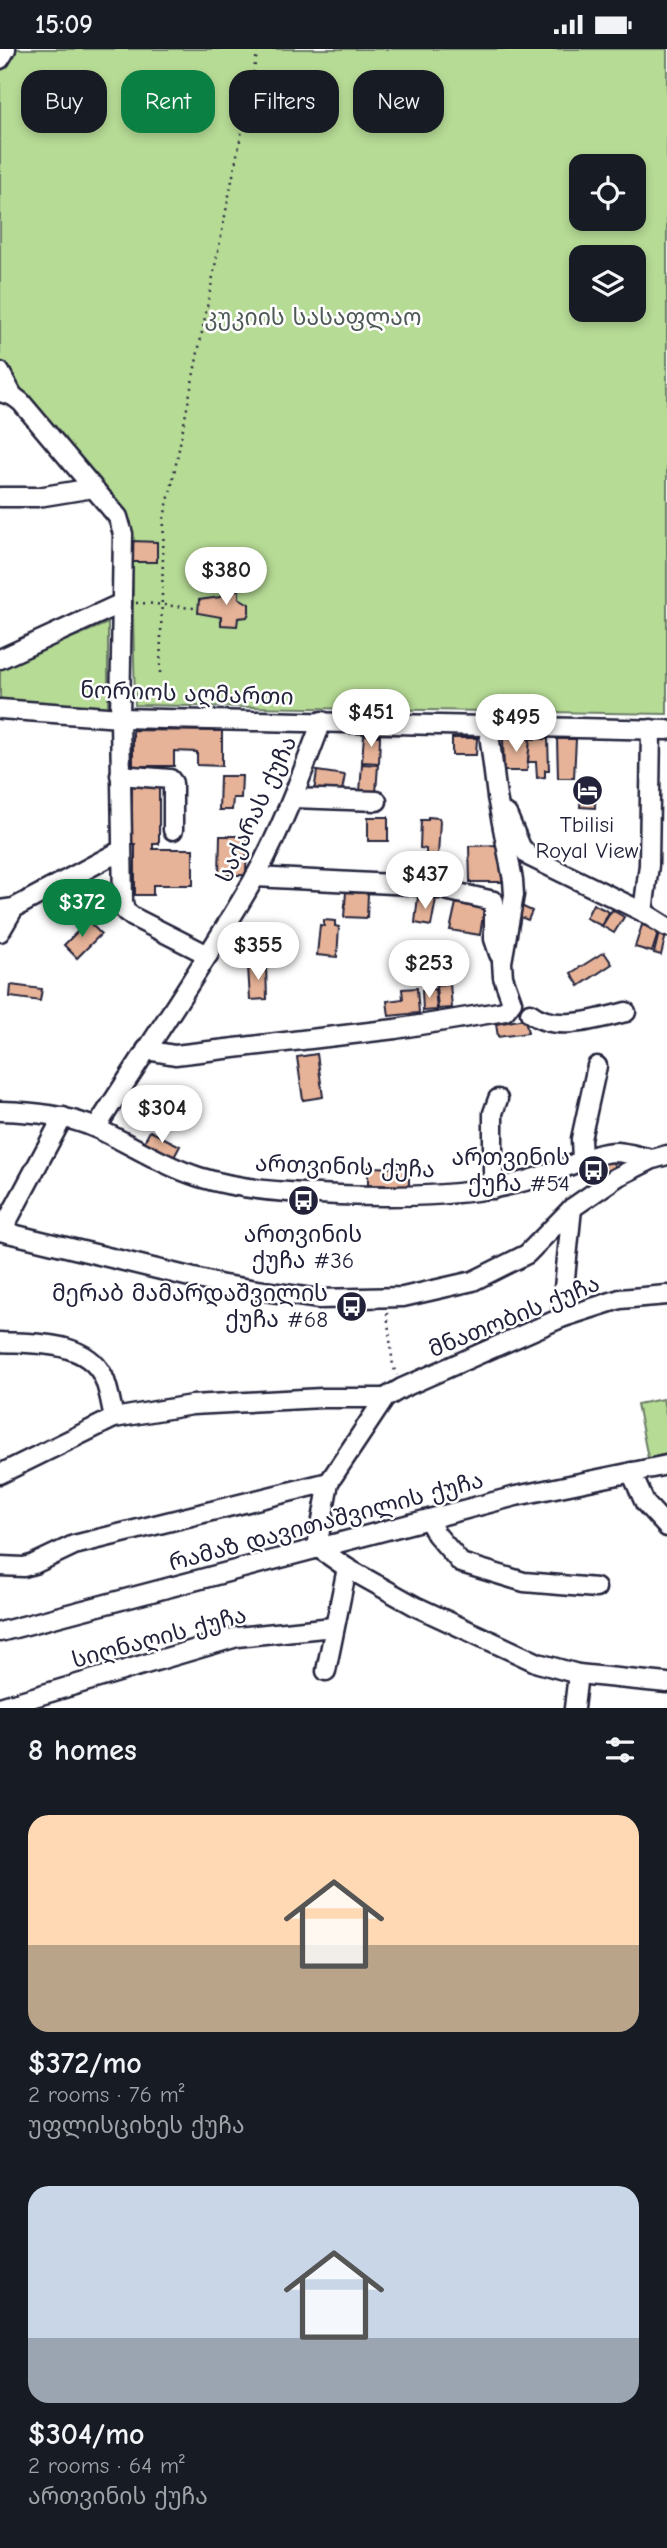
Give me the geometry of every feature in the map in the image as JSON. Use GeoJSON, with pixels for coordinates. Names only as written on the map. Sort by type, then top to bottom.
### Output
{"type":"FeatureCollection","features":[{"type":"Feature","properties":{"kind":"street"},"geometry":{"type":"LineString","coordinates":[[0,59],[6,49]]}},
{"type":"Feature","properties":{"kind":"street"},"geometry":{"type":"LineString","coordinates":[[0,372],[6,394],[118,517],[123,534],[120,851],[122,902],[125,911],[208,955]]}},
{"type":"Feature","properties":{"kind":"street"},"geometry":{"type":"LineString","coordinates":[[0,498],[38,497],[93,488]]}},
{"type":"Feature","properties":{"kind":"street"},"geometry":{"type":"LineString","coordinates":[[0,659],[122,603]]}},
{"type":"Feature","properties":{"kind":"street","name":"ნორიოს აღმართი"},"geometry":{"type":"LineString","coordinates":[[0,709],[120,719],[322,721],[659,730]]}},
{"type":"Feature","properties":{"kind":"street","name":"საქარას ქუჩა"},"geometry":{"type":"LineString","coordinates":[[96,1128],[255,877],[293,798],[322,721]]}},
{"type":"Feature","properties":{"kind":"street"},"geometry":{"type":"LineString","coordinates":[[488,725],[514,895],[502,962],[503,977],[512,1002],[540,1021],[553,1023],[626,1012]]}},
{"type":"Feature","properties":{"kind":"street"},"geometry":{"type":"LineString","coordinates":[[643,912],[659,730]]}},
{"type":"Feature","properties":{"kind":"street"},"geometry":{"type":"LineString","coordinates":[[120,775],[170,779],[173,783],[173,831]]}},
{"type":"Feature","properties":{"kind":"street"},"geometry":{"type":"LineString","coordinates":[[497,797],[521,847],[530,857],[643,912],[667,927]]}},
{"type":"Feature","properties":{"kind":"street"},"geometry":{"type":"LineString","coordinates":[[293,798],[377,801]]}},
{"type":"Feature","properties":{"kind":"street"},"geometry":{"type":"LineString","coordinates":[[0,932],[7,909],[120,851]]}},
{"type":"Feature","properties":{"kind":"street"},"geometry":{"type":"LineString","coordinates":[[255,877],[412,885],[494,901],[494,939],[502,962]]}},
{"type":"Feature","properties":{"kind":"street"},"geometry":{"type":"LineString","coordinates":[[146,1050],[174,1055],[332,1038],[505,1011],[512,1002]]}},
{"type":"Feature","properties":{"kind":"street"},"geometry":{"type":"LineString","coordinates":[[530,1013],[590,1013]]}},
{"type":"Feature","properties":{"kind":"street"},"geometry":{"type":"LineString","coordinates":[[582,1160],[581,1139],[597,1066]]}},
{"type":"Feature","properties":{"kind":"street"},"geometry":{"type":"LineString","coordinates":[[493,1189],[493,1113],[498,1099]]}},
{"type":"Feature","properties":{"kind":"street","name":"ართვინის ქუჩა"},"geometry":{"type":"LineString","coordinates":[[0,1111],[63,1117],[96,1128],[199,1177],[250,1188],[338,1194],[439,1195],[493,1189],[535,1179],[582,1160],[618,1152],[660,1157]]}},
{"type":"Feature","properties":{"kind":"street"},"geometry":{"type":"LineString","coordinates":[[63,1117],[1,1231],[223,1286],[319,1299],[403,1297],[473,1281],[527,1254],[572,1208],[617,1177],[660,1157]]}},
{"type":"Feature","properties":{"kind":"street"},"geometry":{"type":"LineString","coordinates":[[561,1318],[572,1208]]}},
{"type":"Feature","properties":{"kind":"street","name":"მნათობის ქუჩა"},"geometry":{"type":"LineString","coordinates":[[384,1398],[561,1318],[620,1299],[667,1295]]}},
{"type":"Feature","properties":{"kind":"street"},"geometry":{"type":"LineString","coordinates":[[0,1342],[58,1346],[80,1353],[96,1364],[104,1377],[114,1418]]}},
{"type":"Feature","properties":{"kind":"street"},"geometry":{"type":"LineString","coordinates":[[0,1474],[114,1418],[192,1405],[322,1398],[384,1398]]}},
{"type":"Feature","properties":{"kind":"street"},"geometry":{"type":"LineString","coordinates":[[384,1398],[329,1482],[317,1548],[347,1568],[473,1634],[538,1663],[578,1674],[667,1683]]}},
{"type":"Feature","properties":{"kind":"street","name":"რამაზ დავითაშვილის ქუჩა"},"geometry":{"type":"LineString","coordinates":[[0,1632],[516,1496],[667,1465]]}},
{"type":"Feature","properties":{"kind":"street"},"geometry":{"type":"LineString","coordinates":[[631,1472],[645,1503],[667,1527]]}},
{"type":"Feature","properties":{"kind":"street"},"geometry":{"type":"LineString","coordinates":[[0,1566],[24,1567],[74,1545],[329,1482]]}},
{"type":"Feature","properties":{"kind":"street"},"geometry":{"type":"LineString","coordinates":[[429,1521],[436,1534],[461,1563],[524,1582],[596,1588]]}},
{"type":"Feature","properties":{"kind":"street"},"geometry":{"type":"LineString","coordinates":[[326,1671],[347,1568]]}},
{"type":"Feature","properties":{"kind":"street","name":"სიღნაღის ქუჩა"},"geometry":{"type":"LineString","coordinates":[[0,1707],[237,1637],[333,1627]]}},
{"type":"Feature","properties":{"kind":"street"},"geometry":{"type":"LineString","coordinates":[[574,1708],[578,1674]]}},
{"type":"Feature","properties":{"kind":"path"},"geometry":{"type":"LineString","coordinates":[[160,673],[164,517],[172,489],[258,49]]}},
{"type":"Feature","properties":{"kind":"path"},"geometry":{"type":"LineString","coordinates":[[122,603],[160,603],[169,607],[194,608]]}},
{"type":"Feature","properties":{"kind":"path"},"geometry":{"type":"LineString","coordinates":[[385,1298],[393,1366],[402,1388]]}},
{"type":"Feature","properties":{"kind":"green space","name":"კუკიის სასაფლაო"},"geometry":{"type":"Polygon","coordinates":[[[12,49],[667,49],[667,714],[135,705],[131,522],[103,483],[0,367],[0,72],[12,49]]]}},
{"type":"Feature","properties":{"kind":"green space"},"geometry":{"type":"Polygon","coordinates":[[[108,623],[108,710],[0,700],[0,667],[108,623]]]}},
{"type":"Feature","properties":{"kind":"green space"},"geometry":{"type":"Polygon","coordinates":[[[231,937],[277,939],[275,964],[229,962],[231,937]]]}},
{"type":"Feature","properties":{"kind":"green space"},"geometry":{"type":"Polygon","coordinates":[[[663,1399],[667,1419],[667,1454],[648,1458],[637,1404],[663,1399]]]}},
{"type":"Feature","properties":{"kind":"building"},"geometry":{"type":"Polygon","coordinates":[[[132,541],[157,542],[157,562],[132,562],[132,541]]]}},
{"type":"Feature","properties":{"kind":"building"},"geometry":{"type":"Polygon","coordinates":[[[221,590],[239,590],[239,598],[249,604],[247,617],[238,618],[237,626],[221,625],[221,617],[198,613],[199,600],[221,597],[221,590]]]}},
{"type":"Feature","properties":{"kind":"building"},"geometry":{"type":"Polygon","coordinates":[[[133,730],[222,731],[222,766],[197,765],[197,752],[174,751],[174,766],[133,766],[133,730]]]}},
{"type":"Feature","properties":{"kind":"building"},"geometry":{"type":"Polygon","coordinates":[[[364,735],[380,736],[379,763],[362,762],[364,735]]]}},
{"type":"Feature","properties":{"kind":"building"},"geometry":{"type":"Polygon","coordinates":[[[452,738],[477,738],[476,755],[452,755],[452,738]]]}},
{"type":"Feature","properties":{"kind":"building"},"geometry":{"type":"Polygon","coordinates":[[[503,738],[530,739],[527,771],[504,771],[503,738]]]}},
{"type":"Feature","properties":{"kind":"building"},"geometry":{"type":"Polygon","coordinates":[[[530,739],[548,739],[549,770],[545,770],[545,777],[537,778],[536,762],[528,762],[530,739]]]}},
{"type":"Feature","properties":{"kind":"building"},"geometry":{"type":"Polygon","coordinates":[[[557,739],[576,739],[574,778],[558,778],[557,739]]]}},
{"type":"Feature","properties":{"kind":"building"},"geometry":{"type":"Polygon","coordinates":[[[362,764],[378,765],[376,793],[360,792],[362,764]]]}},
{"type":"Feature","properties":{"kind":"building"},"geometry":{"type":"Polygon","coordinates":[[[317,771],[345,775],[341,796],[314,792],[317,771]]]}},
{"type":"Feature","properties":{"kind":"building"},"geometry":{"type":"Polygon","coordinates":[[[220,776],[242,776],[241,798],[233,798],[232,810],[219,810],[220,776]]]}},
{"type":"Feature","properties":{"kind":"building"},"geometry":{"type":"Polygon","coordinates":[[[132,783],[159,783],[159,844],[153,844],[153,849],[193,849],[193,885],[153,885],[153,895],[135,895],[132,783]]]}},
{"type":"Feature","properties":{"kind":"building"},"geometry":{"type":"Polygon","coordinates":[[[582,783],[596,784],[595,808],[580,807],[582,783]]]}},
{"type":"Feature","properties":{"kind":"building"},"geometry":{"type":"Polygon","coordinates":[[[368,817],[388,817],[388,841],[368,841],[368,817]]]}},
{"type":"Feature","properties":{"kind":"building"},"geometry":{"type":"Polygon","coordinates":[[[428,817],[439,818],[440,821],[438,856],[426,855],[426,849],[420,848],[421,820],[428,820],[428,817]]]}},
{"type":"Feature","properties":{"kind":"building"},"geometry":{"type":"Polygon","coordinates":[[[220,836],[247,836],[246,875],[219,875],[220,836]]]}},
{"type":"Feature","properties":{"kind":"building"},"geometry":{"type":"Polygon","coordinates":[[[501,845],[502,882],[470,882],[469,846],[501,845]]]}},
{"type":"Feature","properties":{"kind":"building"},"geometry":{"type":"Polygon","coordinates":[[[346,892],[368,893],[367,918],[344,917],[346,892]]]}},
{"type":"Feature","properties":{"kind":"building"},"geometry":{"type":"Polygon","coordinates":[[[418,896],[436,899],[431,926],[415,923],[418,896]]]}},
{"type":"Feature","properties":{"kind":"building"},"geometry":{"type":"Polygon","coordinates":[[[456,903],[484,909],[480,935],[450,930],[456,903]]]}},
{"type":"Feature","properties":{"kind":"building"},"geometry":{"type":"Polygon","coordinates":[[[593,904],[609,912],[602,926],[586,918],[593,904]]]}},
{"type":"Feature","properties":{"kind":"building"},"geometry":{"type":"Polygon","coordinates":[[[519,905],[532,911],[528,920],[515,915],[519,905]]]}},
{"type":"Feature","properties":{"kind":"building"},"geometry":{"type":"Polygon","coordinates":[[[612,910],[624,917],[614,933],[602,926],[612,910]]]}},
{"type":"Feature","properties":{"kind":"building"},"geometry":{"type":"Polygon","coordinates":[[[324,920],[335,921],[335,926],[339,927],[337,957],[317,955],[320,925],[324,926],[324,920]]]}},
{"type":"Feature","properties":{"kind":"building"},"geometry":{"type":"Polygon","coordinates":[[[88,921],[101,934],[77,958],[64,945],[88,921]]]}},
{"type":"Feature","properties":{"kind":"building"},"geometry":{"type":"Polygon","coordinates":[[[642,925],[659,930],[652,952],[635,947],[642,925]]]}},
{"type":"Feature","properties":{"kind":"building"},"geometry":{"type":"Polygon","coordinates":[[[659,933],[666,935],[661,955],[654,953],[659,933]]]}},
{"type":"Feature","properties":{"kind":"building"},"geometry":{"type":"Polygon","coordinates":[[[604,952],[612,964],[579,986],[571,973],[604,952]]]}},
{"type":"Feature","properties":{"kind":"building"},"geometry":{"type":"Polygon","coordinates":[[[266,965],[267,999],[250,1000],[248,966],[266,965]]]}},
{"type":"Feature","properties":{"kind":"building"},"geometry":{"type":"Polygon","coordinates":[[[450,984],[452,1008],[438,1009],[436,986],[450,984]]]}},
{"type":"Feature","properties":{"kind":"building"},"geometry":{"type":"Polygon","coordinates":[[[11,985],[42,989],[40,1001],[10,997],[11,985]]]}},
{"type":"Feature","properties":{"kind":"building"},"geometry":{"type":"Polygon","coordinates":[[[417,988],[419,1013],[389,1016],[387,1001],[403,999],[402,989],[417,988]]]}},
{"type":"Feature","properties":{"kind":"building"},"geometry":{"type":"Polygon","coordinates":[[[435,989],[437,1010],[423,1011],[422,990],[435,989]]]}},
{"type":"Feature","properties":{"kind":"building"},"geometry":{"type":"Polygon","coordinates":[[[525,1019],[528,1033],[498,1037],[496,1024],[525,1019]]]}},
{"type":"Feature","properties":{"kind":"building"},"geometry":{"type":"Polygon","coordinates":[[[317,1054],[323,1097],[303,1100],[297,1057],[317,1054]]]}},
{"type":"Feature","properties":{"kind":"building"},"geometry":{"type":"Polygon","coordinates":[[[150,1131],[180,1146],[173,1159],[143,1144],[150,1131]]]}},
{"type":"Feature","properties":{"kind":"building"},"geometry":{"type":"Polygon","coordinates":[[[612,1160],[615,1167],[602,1173],[599,1166],[612,1160]]]}},
{"type":"Feature","properties":{"kind":"building"},"geometry":{"type":"Polygon","coordinates":[[[368,1167],[409,1168],[409,1186],[368,1185],[368,1167]]]}},
{"type":"Feature","properties":{"kind":"place","name":"Tbilisi Royal View"},"geometry":{"type":"Point","coordinates":[587,790]}},
{"type":"Feature","properties":{"kind":"place","name":"ართვინის ქუჩა #54"},"geometry":{"type":"Point","coordinates":[593,1170]}},
{"type":"Feature","properties":{"kind":"place","name":"ართვინის ქუჩა #36"},"geometry":{"type":"Point","coordinates":[303,1200]}},
{"type":"Feature","properties":{"kind":"place","name":"მერაბ მამარდაშვილის ქუჩა #68"},"geometry":{"type":"Point","coordinates":[351,1306]}}]}
